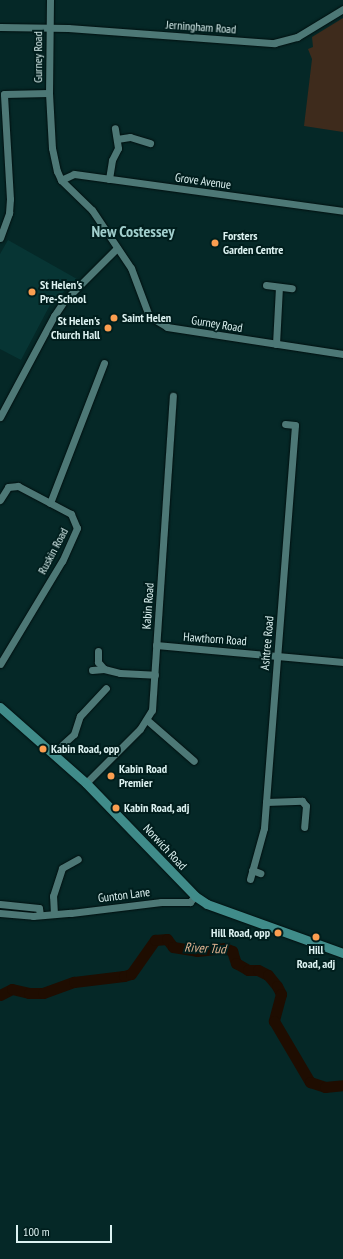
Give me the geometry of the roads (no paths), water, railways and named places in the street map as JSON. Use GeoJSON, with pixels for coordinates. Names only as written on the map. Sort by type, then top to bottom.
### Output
{"type":"FeatureCollection","features":[{"type":"Feature","properties":{"kind":"street","name":"Gurney Road"},"geometry":{"type":"LineString","coordinates":[[50,0],[49,93],[52,148],[61,180],[92,210],[117,248],[139,285],[146,310],[156,322],[166,327],[343,354]]}},
{"type":"Feature","properties":{"kind":"street","name":"Jerningham Road"},"geometry":{"type":"LineString","coordinates":[[0,27],[49,28],[274,43],[297,37],[343,9]]}},
{"type":"Feature","properties":{"kind":"street"},"geometry":{"type":"LineString","coordinates":[[0,238],[9,213],[10,200],[2,94],[49,93]]}},
{"type":"Feature","properties":{"kind":"street"},"geometry":{"type":"LineString","coordinates":[[109,179],[112,160],[118,148],[115,128]]}},
{"type":"Feature","properties":{"kind":"street"},"geometry":{"type":"LineString","coordinates":[[117,138],[130,137],[150,143]]}},
{"type":"Feature","properties":{"kind":"street","name":"Grove Avenue"},"geometry":{"type":"LineString","coordinates":[[61,180],[74,174],[343,211]]}},
{"type":"Feature","properties":{"kind":"street"},"geometry":{"type":"LineString","coordinates":[[0,417],[54,316],[64,301],[117,248]]}},
{"type":"Feature","properties":{"kind":"street"},"geometry":{"type":"LineString","coordinates":[[266,285],[292,288]]}},
{"type":"Feature","properties":{"kind":"street"},"geometry":{"type":"LineString","coordinates":[[276,344],[279,287]]}},
{"type":"Feature","properties":{"kind":"street"},"geometry":{"type":"LineString","coordinates":[[50,503],[104,363]]}},
{"type":"Feature","properties":{"kind":"street","name":"Kabin Road"},"geometry":{"type":"LineString","coordinates":[[86,783],[147,720],[152,710],[156,645],[177,405],[173,396]]}},
{"type":"Feature","properties":{"kind":"street","name":"Ashtree Road"},"geometry":{"type":"LineString","coordinates":[[250,879],[264,828],[295,425],[285,424]]}},
{"type":"Feature","properties":{"kind":"street","name":"Ruskin Road"},"geometry":{"type":"LineString","coordinates":[[0,500],[8,487],[14,486],[71,514],[77,528],[62,561],[0,664]]}},
{"type":"Feature","properties":{"kind":"street","name":"Hawthorn Road"},"geometry":{"type":"LineString","coordinates":[[156,645],[343,662]]}},
{"type":"Feature","properties":{"kind":"street"},"geometry":{"type":"LineString","coordinates":[[98,651],[98,662],[104,669]]}},
{"type":"Feature","properties":{"kind":"street"},"geometry":{"type":"LineString","coordinates":[[92,670],[104,669],[120,674],[155,675]]}},
{"type":"Feature","properties":{"kind":"street"},"geometry":{"type":"LineString","coordinates":[[53,753],[74,734],[80,716],[106,688]]}},
{"type":"Feature","properties":{"kind":"street","name":"Norwich Road"},"geometry":{"type":"LineString","coordinates":[[0,707],[86,783],[195,896],[206,904],[343,953]]}},
{"type":"Feature","properties":{"kind":"street"},"geometry":{"type":"LineString","coordinates":[[147,720],[194,761]]}},
{"type":"Feature","properties":{"kind":"street"},"geometry":{"type":"LineString","coordinates":[[266,802],[302,801],[306,806],[304,827]]}},
{"type":"Feature","properties":{"kind":"street"},"geometry":{"type":"LineString","coordinates":[[54,914],[53,896],[62,868],[78,859]]}},
{"type":"Feature","properties":{"kind":"street"},"geometry":{"type":"LineString","coordinates":[[252,870],[260,873]]}},
{"type":"Feature","properties":{"kind":"street","name":"Gunton Lane"},"geometry":{"type":"LineString","coordinates":[[0,913],[40,915],[54,914],[161,902],[190,902],[195,896]]}},
{"type":"Feature","properties":{"kind":"street"},"geometry":{"type":"LineString","coordinates":[[0,904],[40,908],[40,915]]}},
{"type":"Feature","properties":{"kind":"waterway","name":"River Tud"},"geometry":{"type":"LineString","coordinates":[[0,995],[12,989],[29,993],[43,993],[74,982],[131,974],[155,940],[167,939],[173,947],[197,951],[225,948],[232,951],[236,963],[248,970],[258,970],[268,975],[277,986],[281,994],[274,1021],[310,1082],[325,1087],[343,1085]]}},
{"type":"Feature","properties":{"kind":"place","name":"Forsters Garden Centre"},"geometry":{"type":"Point","coordinates":[215,243]}},
{"type":"Feature","properties":{"kind":"place","name":"St Helen's Pre-School"},"geometry":{"type":"Point","coordinates":[32,292]}},
{"type":"Feature","properties":{"kind":"place","name":"Saint Helen"},"geometry":{"type":"Point","coordinates":[114,318]}},
{"type":"Feature","properties":{"kind":"place","name":"St Helen's Church Hall"},"geometry":{"type":"Point","coordinates":[108,328]}},
{"type":"Feature","properties":{"kind":"place","name":"Kabin Road, opp"},"geometry":{"type":"Point","coordinates":[43,749]}},
{"type":"Feature","properties":{"kind":"place","name":"Kabin Road Premier"},"geometry":{"type":"Point","coordinates":[111,776]}},
{"type":"Feature","properties":{"kind":"place","name":"Kabin Road, adj"},"geometry":{"type":"Point","coordinates":[116,808]}},
{"type":"Feature","properties":{"kind":"place","name":"Hill Road, opp"},"geometry":{"type":"Point","coordinates":[278,933]}},
{"type":"Feature","properties":{"kind":"place","name":"Hill Road, adj"},"geometry":{"type":"Point","coordinates":[316,937]}},
{"type":"Feature","properties":{"kind":"district","name":"New Costessey"},"geometry":{"type":"Point","coordinates":[133,231]}}]}
